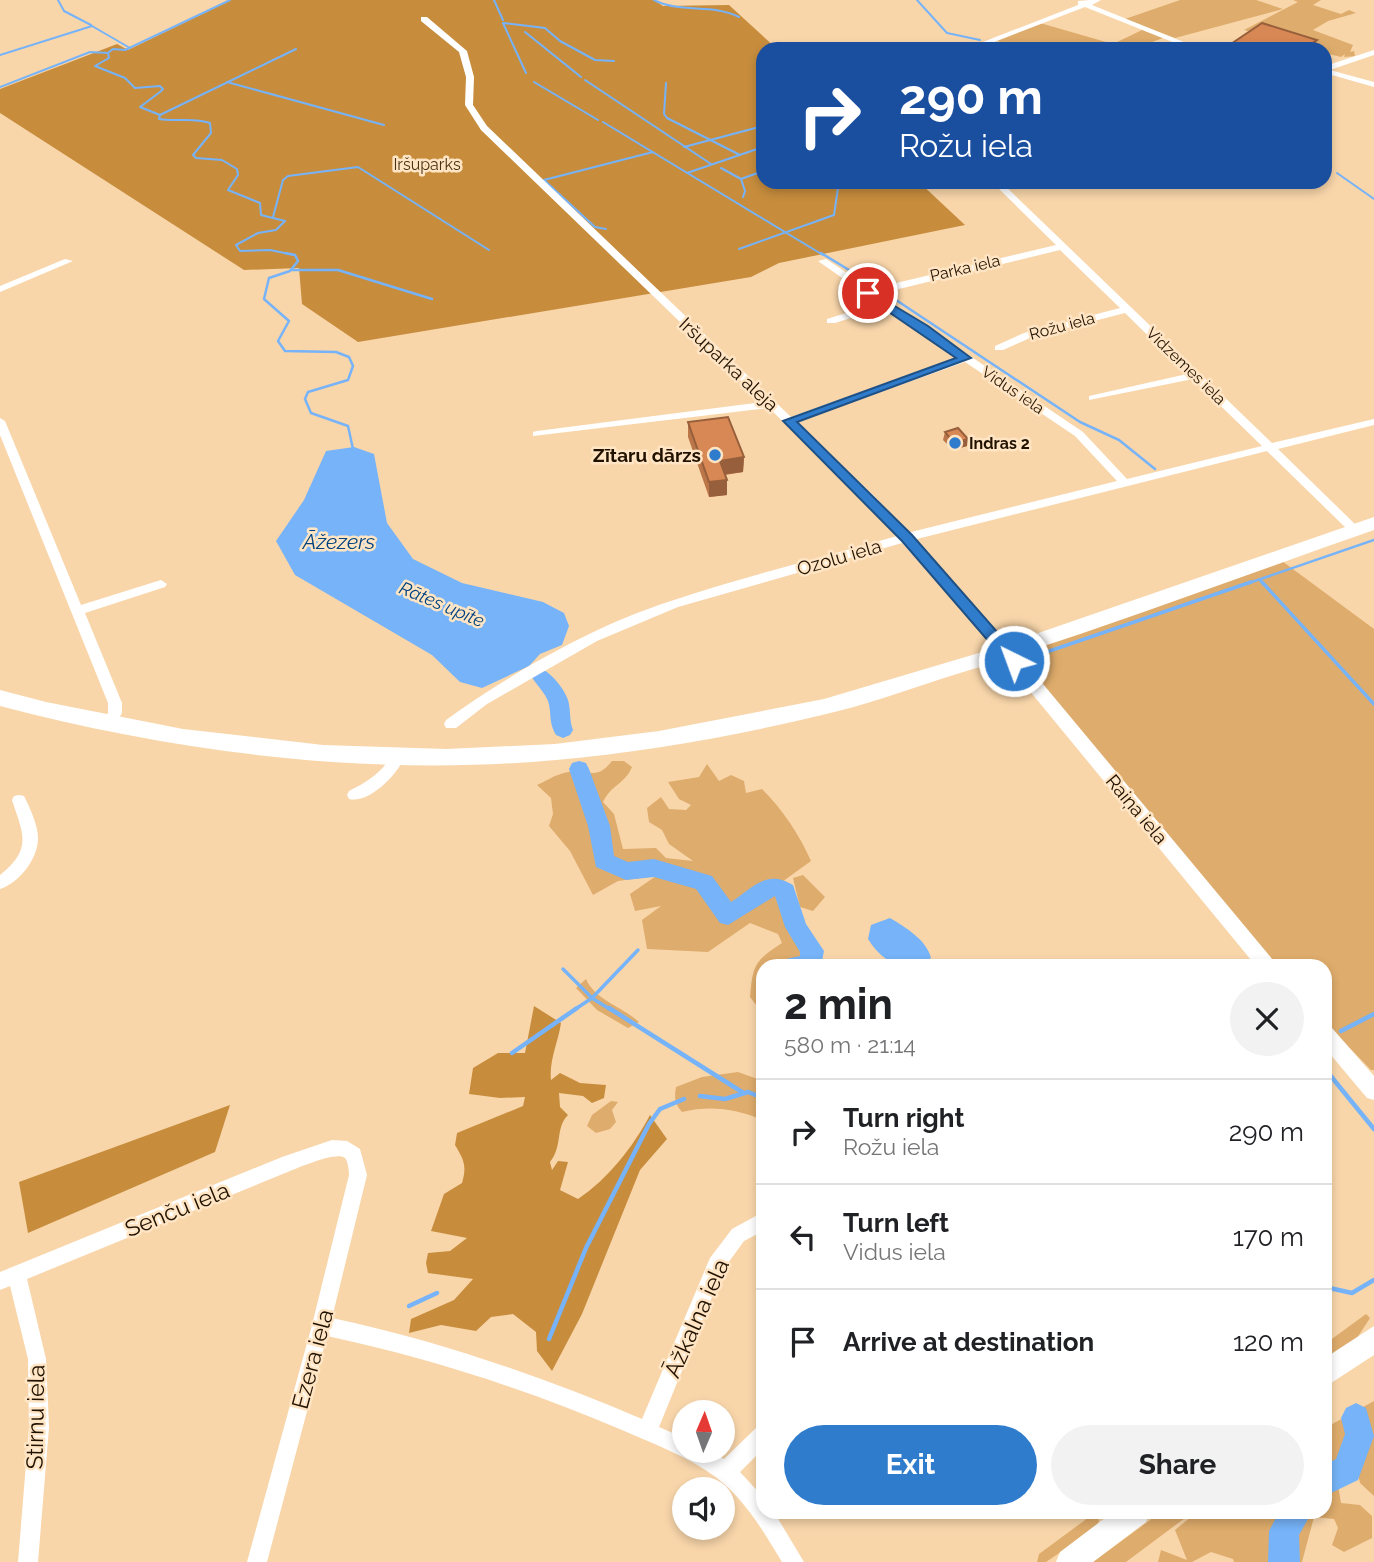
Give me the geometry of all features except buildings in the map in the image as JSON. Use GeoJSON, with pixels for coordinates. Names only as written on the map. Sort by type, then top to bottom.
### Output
{"type":"FeatureCollection","features":[{"type":"Feature","properties":{"kind":"highway"},"geometry":{"type":"LineString","coordinates":[[0,698],[183,737],[323,753],[397,758],[565,750],[659,740],[824,707],[1007,652],[1374,523]]}},
{"type":"Feature","properties":{"kind":"main road"},"geometry":{"type":"LineString","coordinates":[[1332,1369],[1374,1339]]}},
{"type":"Feature","properties":{"kind":"main road"},"geometry":{"type":"LineString","coordinates":[[1070,1562],[1117,1519]]}},
{"type":"Feature","properties":{"kind":"street"},"geometry":{"type":"LineString","coordinates":[[1073,0],[1180,42]]}},
{"type":"Feature","properties":{"kind":"street"},"geometry":{"type":"LineString","coordinates":[[989,42],[1097,0]]}},
{"type":"Feature","properties":{"kind":"street","name":"Iršuparka aleja"},"geometry":{"type":"LineString","coordinates":[[424,19],[463,51],[470,77],[469,105],[484,128],[772,404],[907,538],[1007,652]]}},
{"type":"Feature","properties":{"kind":"street"},"geometry":{"type":"LineString","coordinates":[[1332,67],[1374,52]]}},
{"type":"Feature","properties":{"kind":"street"},"geometry":{"type":"LineString","coordinates":[[1332,72],[1374,85]]}},
{"type":"Feature","properties":{"kind":"street","name":"Vidzemes iela"},"geometry":{"type":"LineString","coordinates":[[1003,189],[1354,529]]}},
{"type":"Feature","properties":{"kind":"street","name":"Parka iela"},"geometry":{"type":"LineString","coordinates":[[868,293],[1063,246]]}},
{"type":"Feature","properties":{"kind":"street"},"geometry":{"type":"LineString","coordinates":[[0,289],[68,261]]}},
{"type":"Feature","properties":{"kind":"street","name":"Vidus iela"},"geometry":{"type":"LineString","coordinates":[[823,261],[1079,434],[1125,483]]}},
{"type":"Feature","properties":{"kind":"street"},"geometry":{"type":"LineString","coordinates":[[831,321],[884,304]]}},
{"type":"Feature","properties":{"kind":"street","name":"Rožu iela"},"geometry":{"type":"LineString","coordinates":[[999,348],[1028,335],[1127,309]]}},
{"type":"Feature","properties":{"kind":"street"},"geometry":{"type":"LineString","coordinates":[[789,421],[965,358]]}},
{"type":"Feature","properties":{"kind":"street"},"geometry":{"type":"LineString","coordinates":[[1093,398],[1195,375]]}},
{"type":"Feature","properties":{"kind":"street"},"geometry":{"type":"LineString","coordinates":[[537,434],[772,404]]}},
{"type":"Feature","properties":{"kind":"street"},"geometry":{"type":"LineString","coordinates":[[0,421],[115,703],[115,713],[109,723]]}},
{"type":"Feature","properties":{"kind":"street","name":"Ozolu iela"},"geometry":{"type":"LineString","coordinates":[[452,724],[482,701],[592,638],[662,608],[907,538],[1374,422]]}},
{"type":"Feature","properties":{"kind":"street"},"geometry":{"type":"LineString","coordinates":[[78,611],[161,584]]}},
{"type":"Feature","properties":{"kind":"street","name":"Raiņa iela"},"geometry":{"type":"LineString","coordinates":[[1007,652],[1262,959]]}},
{"type":"Feature","properties":{"kind":"street"},"geometry":{"type":"LineString","coordinates":[[354,795],[379,781],[395,766],[397,758]]}},
{"type":"Feature","properties":{"kind":"street"},"geometry":{"type":"LineString","coordinates":[[3,879],[22,864],[31,837],[19,800]]}},
{"type":"Feature","properties":{"kind":"street"},"geometry":{"type":"LineString","coordinates":[[1332,1042],[1374,1091]]}},
{"type":"Feature","properties":{"kind":"street","name":"Senču iela"},"geometry":{"type":"LineString","coordinates":[[8,1278],[289,1163],[332,1148],[347,1149],[354,1155]]}},
{"type":"Feature","properties":{"kind":"street","name":"Ezera iela"},"geometry":{"type":"LineString","coordinates":[[257,1562],[358,1175],[354,1155]]}},
{"type":"Feature","properties":{"kind":"street","name":"Āžkalna iela"},"geometry":{"type":"LineString","coordinates":[[648,1431],[716,1264],[738,1235],[756,1225]]}},
{"type":"Feature","properties":{"kind":"street","name":"Stirnu iela"},"geometry":{"type":"LineString","coordinates":[[8,1278],[37,1359],[38,1427],[29,1562]]}},
{"type":"Feature","properties":{"kind":"street"},"geometry":{"type":"LineString","coordinates":[[321,1325],[458,1358],[537,1384],[672,1442]]}},
{"type":"Feature","properties":{"kind":"street"},"geometry":{"type":"LineString","coordinates":[[726,1471],[756,1442]]}},
{"type":"Feature","properties":{"kind":"street"},"geometry":{"type":"LineString","coordinates":[[712,1463],[726,1471],[756,1502]]}},
{"type":"Feature","properties":{"kind":"street"},"geometry":{"type":"LineString","coordinates":[[769,1519],[794,1562]]}},
{"type":"Feature","properties":{"kind":"shaded area"},"geometry":{"type":"Polygon","coordinates":[[[1180,0],[1256,0],[1283,9],[1175,38],[1125,19],[1180,0]]]}},
{"type":"Feature","properties":{"kind":"shaded area"},"geometry":{"type":"Polygon","coordinates":[[[1293,0],[1321,0],[1313,5],[1341,14],[1349,10],[1356,13],[1328,21],[1313,30],[1353,45],[1350,52],[1354,51],[1355,56],[1332,55],[1332,42],[1287,42],[1244,30],[1298,2],[1293,0]]]}},
{"type":"Feature","properties":{"kind":"shaded area"},"geometry":{"type":"Polygon","coordinates":[[[1040,23],[1106,42],[1001,42],[997,41],[1040,23]]]}},
{"type":"Feature","properties":{"kind":"shaded area"},"geometry":{"type":"Polygon","coordinates":[[[1142,30],[1163,38],[1152,42],[1117,42],[1142,30]]]}},
{"type":"Feature","properties":{"kind":"shaded area"},"geometry":{"type":"Polygon","coordinates":[[[1278,558],[1374,629],[1374,1070],[1344,1042],[1335,1046],[1332,1042],[1332,959],[1262,959],[1007,652],[1278,558]]]}},
{"type":"Feature","properties":{"kind":"shaded area"},"geometry":{"type":"Polygon","coordinates":[[[612,761],[624,761],[632,767],[603,802],[614,814],[623,849],[656,848],[666,858],[693,861],[669,844],[662,830],[649,822],[647,808],[661,797],[669,809],[686,810],[691,805],[679,799],[668,782],[699,777],[707,764],[719,781],[731,775],[744,781],[746,793],[762,789],[796,832],[811,861],[782,882],[794,907],[796,927],[812,951],[811,959],[761,959],[782,943],[778,934],[750,923],[708,952],[647,949],[642,920],[661,906],[635,911],[630,894],[656,876],[618,881],[593,895],[570,851],[549,826],[553,814],[551,798],[537,785],[564,773],[595,773],[606,768],[612,761]]]}},
{"type":"Feature","properties":{"kind":"shaded area"},"geometry":{"type":"Polygon","coordinates":[[[803,875],[825,897],[813,911],[800,907],[793,878],[803,875]]]}},
{"type":"Feature","properties":{"kind":"shaded area"},"geometry":{"type":"Polygon","coordinates":[[[756,967],[756,1005],[750,997],[756,967]]]}},
{"type":"Feature","properties":{"kind":"shaded area"},"geometry":{"type":"Polygon","coordinates":[[[586,979],[596,992],[639,1022],[628,1028],[597,1010],[576,988],[586,979]]]}},
{"type":"Feature","properties":{"kind":"shaded area"},"geometry":{"type":"Polygon","coordinates":[[[738,1072],[756,1078],[756,1118],[723,1109],[682,1112],[675,1098],[676,1087],[702,1077],[738,1072]]]}},
{"type":"Feature","properties":{"kind":"shaded area"},"geometry":{"type":"Polygon","coordinates":[[[611,1101],[618,1102],[612,1110],[616,1122],[610,1129],[596,1133],[587,1126],[592,1115],[611,1101]]]}},
{"type":"Feature","properties":{"kind":"shaded area"},"geometry":{"type":"Polygon","coordinates":[[[1366,1314],[1370,1318],[1353,1344],[1332,1358],[1332,1339],[1366,1314]]]}},
{"type":"Feature","properties":{"kind":"shaded area"},"geometry":{"type":"Polygon","coordinates":[[[1374,1401],[1374,1496],[1360,1483],[1356,1465],[1340,1462],[1332,1467],[1332,1424],[1374,1401]]]}},
{"type":"Feature","properties":{"kind":"shaded area"},"geometry":{"type":"Polygon","coordinates":[[[1332,1482],[1338,1485],[1341,1503],[1360,1505],[1372,1516],[1372,1538],[1344,1552],[1332,1545],[1338,1528],[1334,1519],[1332,1482]]]}},
{"type":"Feature","properties":{"kind":"shaded area"},"geometry":{"type":"Polygon","coordinates":[[[1086,1519],[1098,1519],[1096,1528],[1046,1562],[1037,1562],[1039,1554],[1086,1519]]]}},
{"type":"Feature","properties":{"kind":"shaded area"},"geometry":{"type":"Polygon","coordinates":[[[1151,1519],[1184,1519],[1126,1562],[1093,1562],[1151,1519]]]}},
{"type":"Feature","properties":{"kind":"shaded area"},"geometry":{"type":"Polygon","coordinates":[[[1188,1519],[1313,1519],[1302,1562],[1234,1562],[1233,1559],[1211,1552],[1192,1562],[1158,1562],[1161,1550],[1187,1560],[1175,1530],[1188,1519]]]}},
{"type":"Feature","properties":{"kind":"green space","name":"Iršuparks"},"geometry":{"type":"Polygon","coordinates":[[[231,0],[654,0],[663,6],[729,5],[769,42],[756,42],[756,189],[926,189],[965,225],[779,263],[751,277],[358,342],[302,304],[299,268],[244,270],[0,113],[0,89],[117,44],[128,50],[231,0]]]}},
{"type":"Feature","properties":{"kind":"green space"},"geometry":{"type":"Polygon","coordinates":[[[534,1006],[561,1023],[552,1058],[551,1080],[560,1073],[580,1083],[606,1085],[604,1098],[592,1103],[583,1096],[559,1093],[560,1107],[568,1115],[550,1162],[552,1170],[558,1161],[568,1162],[560,1190],[578,1199],[600,1182],[636,1139],[650,1115],[667,1139],[640,1170],[582,1314],[552,1371],[537,1351],[536,1332],[513,1314],[491,1317],[476,1331],[441,1325],[409,1333],[411,1319],[454,1300],[473,1279],[428,1273],[428,1253],[450,1251],[467,1238],[431,1231],[444,1194],[462,1183],[464,1167],[455,1145],[457,1133],[523,1106],[525,1097],[500,1098],[469,1094],[473,1068],[498,1053],[525,1053],[534,1006]]]}},
{"type":"Feature","properties":{"kind":"green space"},"geometry":{"type":"Polygon","coordinates":[[[230,1105],[215,1152],[28,1233],[19,1182],[230,1105]]]}},
{"type":"Feature","properties":{"kind":"water","name":"Āžezers"},"geometry":{"type":"Polygon","coordinates":[[[354,447],[374,454],[387,523],[413,559],[462,583],[543,602],[564,613],[569,626],[562,645],[540,654],[529,666],[482,688],[460,682],[432,655],[295,575],[276,541],[304,500],[326,451],[354,447]]]}},
{"type":"Feature","properties":{"kind":"water"},"geometry":{"type":"Polygon","coordinates":[[[890,918],[920,940],[931,958],[887,959],[868,939],[871,925],[890,918]]]}},
{"type":"Feature","properties":{"kind":"waterway"},"geometry":{"type":"LineString","coordinates":[[58,0],[64,11],[91,25]]}},
{"type":"Feature","properties":{"kind":"waterway","name":"Rātes upīte"},"geometry":{"type":"LineString","coordinates":[[130,48],[230,0]]}},
{"type":"Feature","properties":{"kind":"waterway"},"geometry":{"type":"LineString","coordinates":[[494,0],[503,20]]}},
{"type":"Feature","properties":{"kind":"waterway"},"geometry":{"type":"LineString","coordinates":[[654,0],[675,7],[718,10],[739,17]]}},
{"type":"Feature","properties":{"kind":"waterway"},"geometry":{"type":"LineString","coordinates":[[917,0],[947,33],[980,40]]}},
{"type":"Feature","properties":{"kind":"waterway"},"geometry":{"type":"LineString","coordinates":[[526,73],[503,23],[545,28],[560,41],[595,60],[614,61]]}},
{"type":"Feature","properties":{"kind":"waterway"},"geometry":{"type":"LineString","coordinates":[[0,55],[92,26],[130,48]]}},
{"type":"Feature","properties":{"kind":"waterway"},"geometry":{"type":"LineString","coordinates":[[525,32],[581,77]]}},
{"type":"Feature","properties":{"kind":"waterway","name":"Rātes upīte"},"geometry":{"type":"LineString","coordinates":[[108,53],[113,49],[130,48]]}},
{"type":"Feature","properties":{"kind":"waterway"},"geometry":{"type":"LineString","coordinates":[[228,82],[296,49]]}},
{"type":"Feature","properties":{"kind":"waterway"},"geometry":{"type":"LineString","coordinates":[[0,87],[90,52],[108,53]]}},
{"type":"Feature","properties":{"kind":"waterway","name":"Rātes upīte"},"geometry":{"type":"LineString","coordinates":[[108,53],[109,58],[95,66],[125,78],[135,88],[160,86],[163,89],[140,107],[160,115]]}},
{"type":"Feature","properties":{"kind":"waterway"},"geometry":{"type":"LineString","coordinates":[[585,80],[685,147]]}},
{"type":"Feature","properties":{"kind":"waterway"},"geometry":{"type":"LineString","coordinates":[[160,115],[228,82]]}},
{"type":"Feature","properties":{"kind":"waterway"},"geometry":{"type":"LineString","coordinates":[[228,82],[384,125]]}},
{"type":"Feature","properties":{"kind":"waterway"},"geometry":{"type":"LineString","coordinates":[[534,82],[598,120]]}},
{"type":"Feature","properties":{"kind":"waterway"},"geometry":{"type":"LineString","coordinates":[[666,83],[664,114],[667,118],[710,140]]}},
{"type":"Feature","properties":{"kind":"waterway","name":"Rātes upīte"},"geometry":{"type":"LineString","coordinates":[[160,115],[159,119],[210,123],[211,133],[193,155],[196,158],[222,160],[237,169],[238,175],[228,190],[260,203],[261,215],[285,221],[276,230],[258,233],[236,245],[240,251],[270,250],[294,255]]}},
{"type":"Feature","properties":{"kind":"waterway"},"geometry":{"type":"LineString","coordinates":[[603,122],[653,152]]}},
{"type":"Feature","properties":{"kind":"waterway"},"geometry":{"type":"LineString","coordinates":[[710,140],[756,128]]}},
{"type":"Feature","properties":{"kind":"waterway"},"geometry":{"type":"LineString","coordinates":[[685,147],[710,140]]}},
{"type":"Feature","properties":{"kind":"waterway"},"geometry":{"type":"LineString","coordinates":[[710,140],[740,155]]}},
{"type":"Feature","properties":{"kind":"waterway"},"geometry":{"type":"LineString","coordinates":[[685,147],[711,164]]}},
{"type":"Feature","properties":{"kind":"waterway"},"geometry":{"type":"LineString","coordinates":[[740,155],[756,149]]}},
{"type":"Feature","properties":{"kind":"waterway"},"geometry":{"type":"LineString","coordinates":[[606,229],[595,227],[544,180],[653,152]]}},
{"type":"Feature","properties":{"kind":"waterway"},"geometry":{"type":"LineString","coordinates":[[653,152],[687,173]]}},
{"type":"Feature","properties":{"kind":"waterway"},"geometry":{"type":"LineString","coordinates":[[687,173],[740,155]]}},
{"type":"Feature","properties":{"kind":"waterway"},"geometry":{"type":"LineString","coordinates":[[273,217],[283,180],[288,176],[358,167],[489,250]]}},
{"type":"Feature","properties":{"kind":"waterway"},"geometry":{"type":"LineString","coordinates":[[721,168],[741,179]]}},
{"type":"Feature","properties":{"kind":"waterway"},"geometry":{"type":"LineString","coordinates":[[687,173],[786,232]]}},
{"type":"Feature","properties":{"kind":"waterway"},"geometry":{"type":"LineString","coordinates":[[1337,173],[1374,199]]}},
{"type":"Feature","properties":{"kind":"waterway"},"geometry":{"type":"LineString","coordinates":[[741,179],[756,174]]}},
{"type":"Feature","properties":{"kind":"waterway"},"geometry":{"type":"LineString","coordinates":[[741,179],[745,191],[743,197]]}},
{"type":"Feature","properties":{"kind":"waterway"},"geometry":{"type":"LineString","coordinates":[[786,232],[834,215],[838,189]]}},
{"type":"Feature","properties":{"kind":"waterway"},"geometry":{"type":"LineString","coordinates":[[739,249],[786,232]]}},
{"type":"Feature","properties":{"kind":"waterway"},"geometry":{"type":"LineString","coordinates":[[786,232],[823,255]]}},
{"type":"Feature","properties":{"kind":"waterway","name":"Rātes upīte"},"geometry":{"type":"LineString","coordinates":[[285,253],[295,255],[298,261],[290,271],[269,278],[264,299],[289,321],[278,341],[285,351],[336,352],[349,357],[353,366],[348,380],[308,392],[305,399],[311,413],[348,426],[353,449]]}},
{"type":"Feature","properties":{"kind":"waterway"},"geometry":{"type":"LineString","coordinates":[[821,253],[877,287]]}},
{"type":"Feature","properties":{"kind":"waterway"},"geometry":{"type":"LineString","coordinates":[[292,270],[338,270],[432,299]]}},
{"type":"Feature","properties":{"kind":"waterway"},"geometry":{"type":"LineString","coordinates":[[884,292],[1080,422],[1119,440],[1155,469]]}},
{"type":"Feature","properties":{"kind":"waterway"},"geometry":{"type":"LineString","coordinates":[[1246,584],[1374,540]]}},
{"type":"Feature","properties":{"kind":"waterway"},"geometry":{"type":"LineString","coordinates":[[1260,580],[1263,584]]}},
{"type":"Feature","properties":{"kind":"waterway"},"geometry":{"type":"LineString","coordinates":[[1029,658],[1251,582]]}},
{"type":"Feature","properties":{"kind":"waterway"},"geometry":{"type":"LineString","coordinates":[[1262,582],[1374,704]]}},
{"type":"Feature","properties":{"kind":"waterway","name":"Rātes upīte"},"geometry":{"type":"LineString","coordinates":[[541,676],[558,700],[558,716],[563,730]]}},
{"type":"Feature","properties":{"kind":"waterway","name":"Rātes upīte"},"geometry":{"type":"LineString","coordinates":[[579,769],[599,826],[604,861],[626,871],[654,868],[704,882],[728,916],[775,885],[785,891],[796,927],[812,951],[811,959]]}},
{"type":"Feature","properties":{"kind":"waterway"},"geometry":{"type":"LineString","coordinates":[[592,998],[638,950]]}},
{"type":"Feature","properties":{"kind":"waterway"},"geometry":{"type":"LineString","coordinates":[[563,969],[592,998]]}},
{"type":"Feature","properties":{"kind":"waterway"},"geometry":{"type":"LineString","coordinates":[[577,1008],[592,998]]}},
{"type":"Feature","properties":{"kind":"waterway"},"geometry":{"type":"LineString","coordinates":[[592,998],[611,1010]]}},
{"type":"Feature","properties":{"kind":"waterway"},"geometry":{"type":"LineString","coordinates":[[512,1053],[577,1008]]}},
{"type":"Feature","properties":{"kind":"waterway"},"geometry":{"type":"LineString","coordinates":[[609,1008],[742,1092]]}},
{"type":"Feature","properties":{"kind":"waterway"},"geometry":{"type":"LineString","coordinates":[[1341,1031],[1374,1014]]}},
{"type":"Feature","properties":{"kind":"waterway"},"geometry":{"type":"LineString","coordinates":[[1332,1078],[1374,1129]]}},
{"type":"Feature","properties":{"kind":"waterway"},"geometry":{"type":"LineString","coordinates":[[700,1096],[725,1099],[748,1092],[756,1095]]}},
{"type":"Feature","properties":{"kind":"waterway"},"geometry":{"type":"LineString","coordinates":[[549,1339],[586,1248],[649,1124],[660,1109],[684,1099]]}},
{"type":"Feature","properties":{"kind":"waterway"},"geometry":{"type":"LineString","coordinates":[[1332,1289],[1352,1293],[1374,1280]]}},
{"type":"Feature","properties":{"kind":"waterway"},"geometry":{"type":"LineString","coordinates":[[409,1306],[437,1293]]}},
{"type":"Feature","properties":{"kind":"waterway","name":"Rātes upīte"},"geometry":{"type":"LineString","coordinates":[[1332,1477],[1347,1469],[1360,1434],[1356,1418]]}},
{"type":"Feature","properties":{"kind":"waterway","name":"Rātes upīte"},"geometry":{"type":"LineString","coordinates":[[1284,1562],[1284,1531],[1292,1519]]}},
{"type":"Feature","properties":{"kind":"place","name":"Indras 2"},"geometry":{"type":"Point","coordinates":[955,443]}},
{"type":"Feature","properties":{"kind":"place","name":"Zītaru dārzs"},"geometry":{"type":"Point","coordinates":[715,455]}},
{"type":"Feature","properties":{"kind":"route"},"geometry":{"type":"LineString","coordinates":[[868,293],[965,358],[789,421],[907,538],[1014,661]]}}]}
